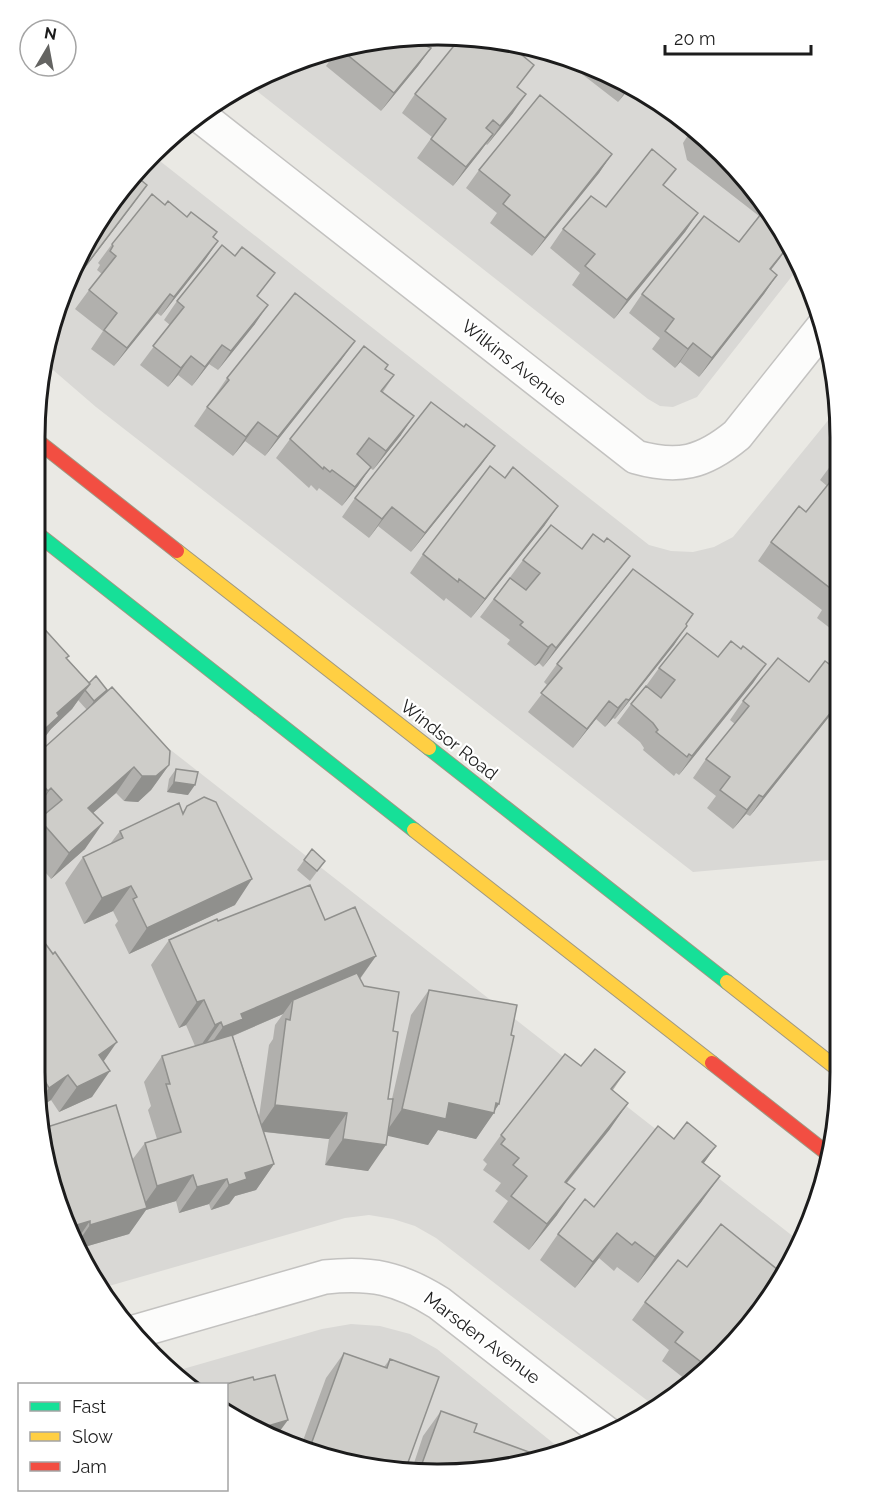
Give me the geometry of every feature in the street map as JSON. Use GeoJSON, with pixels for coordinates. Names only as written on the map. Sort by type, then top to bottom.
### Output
{"type":"FeatureCollection","features":[{"type":"Feature","properties":{"kind":"main road","name":"Windsor Road"},"geometry":{"type":"LineString","coordinates":[[45,447],[830,1063]]}},
{"type":"Feature","properties":{"kind":"main road"},"geometry":{"type":"LineString","coordinates":[[45,540],[822,1149]]}},
{"type":"Feature","properties":{"kind":"street","name":"Wilkins Avenue"},"geometry":{"type":"LineString","coordinates":[[206,121],[636,457],[658,463],[681,463],[702,459],[721,448],[737,435],[817,335]]}},
{"type":"Feature","properties":{"kind":"street","name":"Marsden Avenue"},"geometry":{"type":"LineString","coordinates":[[142,1330],[325,1277],[354,1274],[384,1278],[413,1287],[439,1303],[601,1428]]}},
{"type":"Feature","properties":{"kind":"shaded area"},"geometry":{"type":"Polygon","coordinates":[[[438,45],[489,48],[539,58],[588,75],[634,98],[676,126],[696,142],[733,179],[764,219],[794,273],[697,397],[673,407],[660,406],[648,399],[255,90],[311,66],[336,58],[386,48],[438,45]]]}},
{"type":"Feature","properties":{"kind":"shaded area"},"geometry":{"type":"Polygon","coordinates":[[[159,161],[649,545],[671,551],[693,552],[714,547],[733,537],[829,419],[830,860],[693,872],[96,407],[51,369],[58,336],[75,287],[98,241],[126,199],[159,161]]]}},
{"type":"Feature","properties":{"kind":"shaded area"},"geometry":{"type":"Polygon","coordinates":[[[45,652],[794,1237],[764,1290],[733,1330],[696,1367],[649,1402],[436,1238],[415,1226],[393,1219],[369,1215],[345,1218],[109,1286],[85,1245],[58,1173],[48,1123],[46,1097],[45,652]]]}},
{"type":"Feature","properties":{"kind":"shaded area"},"geometry":{"type":"Polygon","coordinates":[[[351,1324],[380,1326],[410,1334],[437,1349],[556,1445],[489,1461],[438,1464],[386,1461],[336,1451],[264,1424],[228,1403],[228,1383],[199,1383],[182,1369],[322,1329],[351,1324]]]}},
{"type":"Feature","properties":{"kind":"building"},"geometry":{"type":"Polygon","coordinates":[[[425,45],[431,48],[394,93],[348,56],[386,48],[425,45]]]}},
{"type":"Feature","properties":{"kind":"building"},"geometry":{"type":"Polygon","coordinates":[[[454,46],[489,48],[521,54],[534,65],[517,87],[526,94],[500,126],[493,120],[486,128],[493,134],[466,167],[431,139],[446,119],[415,94],[454,46]]]}},
{"type":"Feature","properties":{"kind":"building"},"geometry":{"type":"Polygon","coordinates":[[[540,95],[612,154],[545,238],[503,204],[510,195],[479,170],[540,95]]]}},
{"type":"Feature","properties":{"kind":"building"},"geometry":{"type":"Polygon","coordinates":[[[652,149],[676,169],[663,185],[698,213],[627,300],[585,266],[595,254],[563,229],[591,196],[606,207],[652,149]]]}},
{"type":"Feature","properties":{"kind":"building"},"geometry":{"type":"Polygon","coordinates":[[[141,180],[147,185],[82,270],[111,219],[126,199],[141,180]]]}},
{"type":"Feature","properties":{"kind":"building"},"geometry":{"type":"Polygon","coordinates":[[[152,194],[165,205],[168,201],[187,217],[191,212],[217,232],[213,237],[218,241],[174,297],[170,294],[127,348],[104,330],[117,313],[89,290],[116,256],[110,251],[112,244],[152,194]]]}},
{"type":"Feature","properties":{"kind":"building"},"geometry":{"type":"Polygon","coordinates":[[[761,214],[783,252],[770,269],[777,275],[712,358],[693,343],[688,349],[665,331],[674,319],[642,294],[704,216],[739,242],[761,214]]]}},
{"type":"Feature","properties":{"kind":"building"},"geometry":{"type":"Polygon","coordinates":[[[222,245],[235,256],[242,247],[275,273],[257,296],[268,305],[231,351],[222,345],[205,367],[191,356],[181,368],[153,346],[184,307],[177,301],[222,245]]]}},
{"type":"Feature","properties":{"kind":"building"},"geometry":{"type":"Polygon","coordinates":[[[295,293],[355,341],[278,437],[258,422],[246,437],[207,407],[229,380],[227,378],[295,293]]]}},
{"type":"Feature","properties":{"kind":"building"},"geometry":{"type":"Polygon","coordinates":[[[364,346],[388,365],[385,369],[394,375],[381,391],[414,416],[386,451],[369,438],[357,454],[371,467],[355,487],[332,470],[330,472],[324,467],[323,469],[290,439],[364,346]]]}},
{"type":"Feature","properties":{"kind":"building"},"geometry":{"type":"Polygon","coordinates":[[[431,402],[464,427],[466,424],[495,446],[425,533],[392,507],[382,519],[355,498],[431,402]]]}},
{"type":"Feature","properties":{"kind":"building"},"geometry":{"type":"Polygon","coordinates":[[[490,466],[505,478],[513,467],[558,506],[485,599],[459,579],[458,582],[423,554],[490,466]]]}},
{"type":"Feature","properties":{"kind":"building"},"geometry":{"type":"Polygon","coordinates":[[[830,482],[830,588],[771,542],[799,506],[806,512],[830,482]]]}},
{"type":"Feature","properties":{"kind":"building"},"geometry":{"type":"Polygon","coordinates":[[[551,525],[582,549],[593,534],[604,542],[607,538],[630,556],[556,648],[552,644],[548,647],[520,625],[523,622],[494,599],[510,578],[526,590],[540,573],[523,560],[551,525]]]}},
{"type":"Feature","properties":{"kind":"building"},"geometry":{"type":"Polygon","coordinates":[[[633,569],[693,614],[687,626],[629,700],[626,699],[618,708],[609,701],[587,729],[541,693],[562,668],[557,664],[633,569]]]}},
{"type":"Feature","properties":{"kind":"building"},"geometry":{"type":"Polygon","coordinates":[[[45,630],[69,656],[66,658],[90,684],[57,713],[59,716],[45,729],[45,630]]]}},
{"type":"Feature","properties":{"kind":"building"},"geometry":{"type":"Polygon","coordinates":[[[687,633],[718,657],[731,641],[741,649],[743,646],[766,664],[692,756],[689,754],[687,757],[656,732],[658,730],[653,723],[631,704],[646,686],[661,698],[675,680],[659,668],[687,633]]]}},
{"type":"Feature","properties":{"kind":"building"},"geometry":{"type":"Polygon","coordinates":[[[778,658],[809,682],[825,661],[830,665],[830,713],[763,797],[759,795],[747,810],[720,790],[730,777],[706,759],[749,706],[743,701],[778,658]]]}},
{"type":"Feature","properties":{"kind":"building"},"geometry":{"type":"Polygon","coordinates":[[[96,676],[107,690],[94,701],[85,690],[96,676]]]}},
{"type":"Feature","properties":{"kind":"building"},"geometry":{"type":"Polygon","coordinates":[[[112,687],[170,751],[169,765],[156,776],[142,776],[134,767],[88,808],[103,823],[69,853],[45,826],[45,814],[62,800],[51,788],[48,791],[45,788],[45,747],[112,687]]]}},
{"type":"Feature","properties":{"kind":"building"},"geometry":{"type":"Polygon","coordinates":[[[176,769],[198,772],[195,785],[174,782],[176,769]]]}},
{"type":"Feature","properties":{"kind":"building"},"geometry":{"type":"Polygon","coordinates":[[[204,797],[216,802],[252,879],[147,928],[133,899],[137,897],[131,886],[102,898],[83,857],[123,838],[120,831],[179,803],[183,814],[187,806],[204,797]]]}},
{"type":"Feature","properties":{"kind":"building"},"geometry":{"type":"Polygon","coordinates":[[[312,849],[325,861],[317,871],[304,860],[312,849]]]}},
{"type":"Feature","properties":{"kind":"building"},"geometry":{"type":"Polygon","coordinates":[[[310,885],[325,920],[355,907],[376,956],[241,1014],[243,1019],[223,1027],[221,1022],[215,1025],[204,1000],[197,1002],[169,940],[217,919],[218,921],[310,885]]]}},
{"type":"Feature","properties":{"kind":"building"},"geometry":{"type":"Polygon","coordinates":[[[45,943],[53,954],[55,952],[117,1042],[99,1055],[110,1071],[77,1087],[68,1075],[49,1088],[45,1082],[45,1072],[45,943]]]}},
{"type":"Feature","properties":{"kind":"building"},"geometry":{"type":"Polygon","coordinates":[[[357,973],[364,986],[399,992],[393,1031],[398,1032],[388,1099],[393,1099],[386,1145],[343,1139],[347,1113],[275,1105],[286,1019],[290,1020],[293,1000],[357,973]]]}},
{"type":"Feature","properties":{"kind":"building"},"geometry":{"type":"Polygon","coordinates":[[[429,990],[517,1005],[511,1035],[514,1036],[499,1104],[496,1103],[494,1113],[449,1103],[446,1119],[402,1109],[429,990]]]}},
{"type":"Feature","properties":{"kind":"building"},"geometry":{"type":"Polygon","coordinates":[[[232,1035],[274,1164],[245,1173],[247,1179],[229,1185],[227,1179],[197,1187],[193,1175],[157,1186],[145,1143],[181,1132],[166,1084],[170,1084],[162,1056],[232,1035]]]}},
{"type":"Feature","properties":{"kind":"building"},"geometry":{"type":"Polygon","coordinates":[[[595,1049],[625,1072],[611,1089],[628,1103],[565,1182],[575,1189],[547,1224],[511,1196],[527,1176],[513,1165],[519,1158],[501,1144],[505,1139],[501,1135],[565,1054],[581,1066],[595,1049]]]}},
{"type":"Feature","properties":{"kind":"building"},"geometry":{"type":"Polygon","coordinates":[[[116,1105],[147,1208],[90,1225],[90,1221],[76,1225],[58,1173],[49,1126],[116,1105]]]}},
{"type":"Feature","properties":{"kind":"building"},"geometry":{"type":"Polygon","coordinates":[[[687,1122],[716,1146],[702,1162],[720,1176],[655,1257],[635,1242],[632,1245],[617,1233],[593,1262],[558,1234],[585,1199],[594,1207],[658,1126],[674,1139],[687,1122]]]}},
{"type":"Feature","properties":{"kind":"building"},"geometry":{"type":"Polygon","coordinates":[[[721,1224],[777,1269],[764,1290],[733,1330],[701,1362],[675,1342],[683,1332],[645,1302],[678,1260],[687,1267],[721,1224]]]}},
{"type":"Feature","properties":{"kind":"building"},"geometry":{"type":"Polygon","coordinates":[[[344,1353],[387,1368],[390,1359],[439,1377],[408,1463],[386,1461],[336,1451],[311,1443],[344,1353]]]}},
{"type":"Feature","properties":{"kind":"building"},"geometry":{"type":"Polygon","coordinates":[[[275,1375],[288,1420],[268,1426],[228,1403],[228,1383],[253,1377],[254,1380],[275,1375]]]}},
{"type":"Feature","properties":{"kind":"building"},"geometry":{"type":"Polygon","coordinates":[[[441,1411],[477,1424],[474,1432],[531,1453],[489,1461],[422,1463],[441,1411]]]}},
{"type":"Feature","properties":{"kind":"traffic: fast"},"geometry":{"type":"LineString","coordinates":[[45,540],[414,830]]}},
{"type":"Feature","properties":{"kind":"traffic: fast"},"geometry":{"type":"LineString","coordinates":[[429,748],[727,982]]}},
{"type":"Feature","properties":{"kind":"traffic: slow"},"geometry":{"type":"LineString","coordinates":[[177,551],[429,748]]}},
{"type":"Feature","properties":{"kind":"traffic: slow"},"geometry":{"type":"LineString","coordinates":[[414,830],[712,1063]]}},
{"type":"Feature","properties":{"kind":"traffic: slow"},"geometry":{"type":"LineString","coordinates":[[727,982],[830,1063]]}},
{"type":"Feature","properties":{"kind":"traffic: jam"},"geometry":{"type":"LineString","coordinates":[[45,447],[177,551]]}},
{"type":"Feature","properties":{"kind":"traffic: jam"},"geometry":{"type":"LineString","coordinates":[[712,1063],[822,1149]]}}]}
